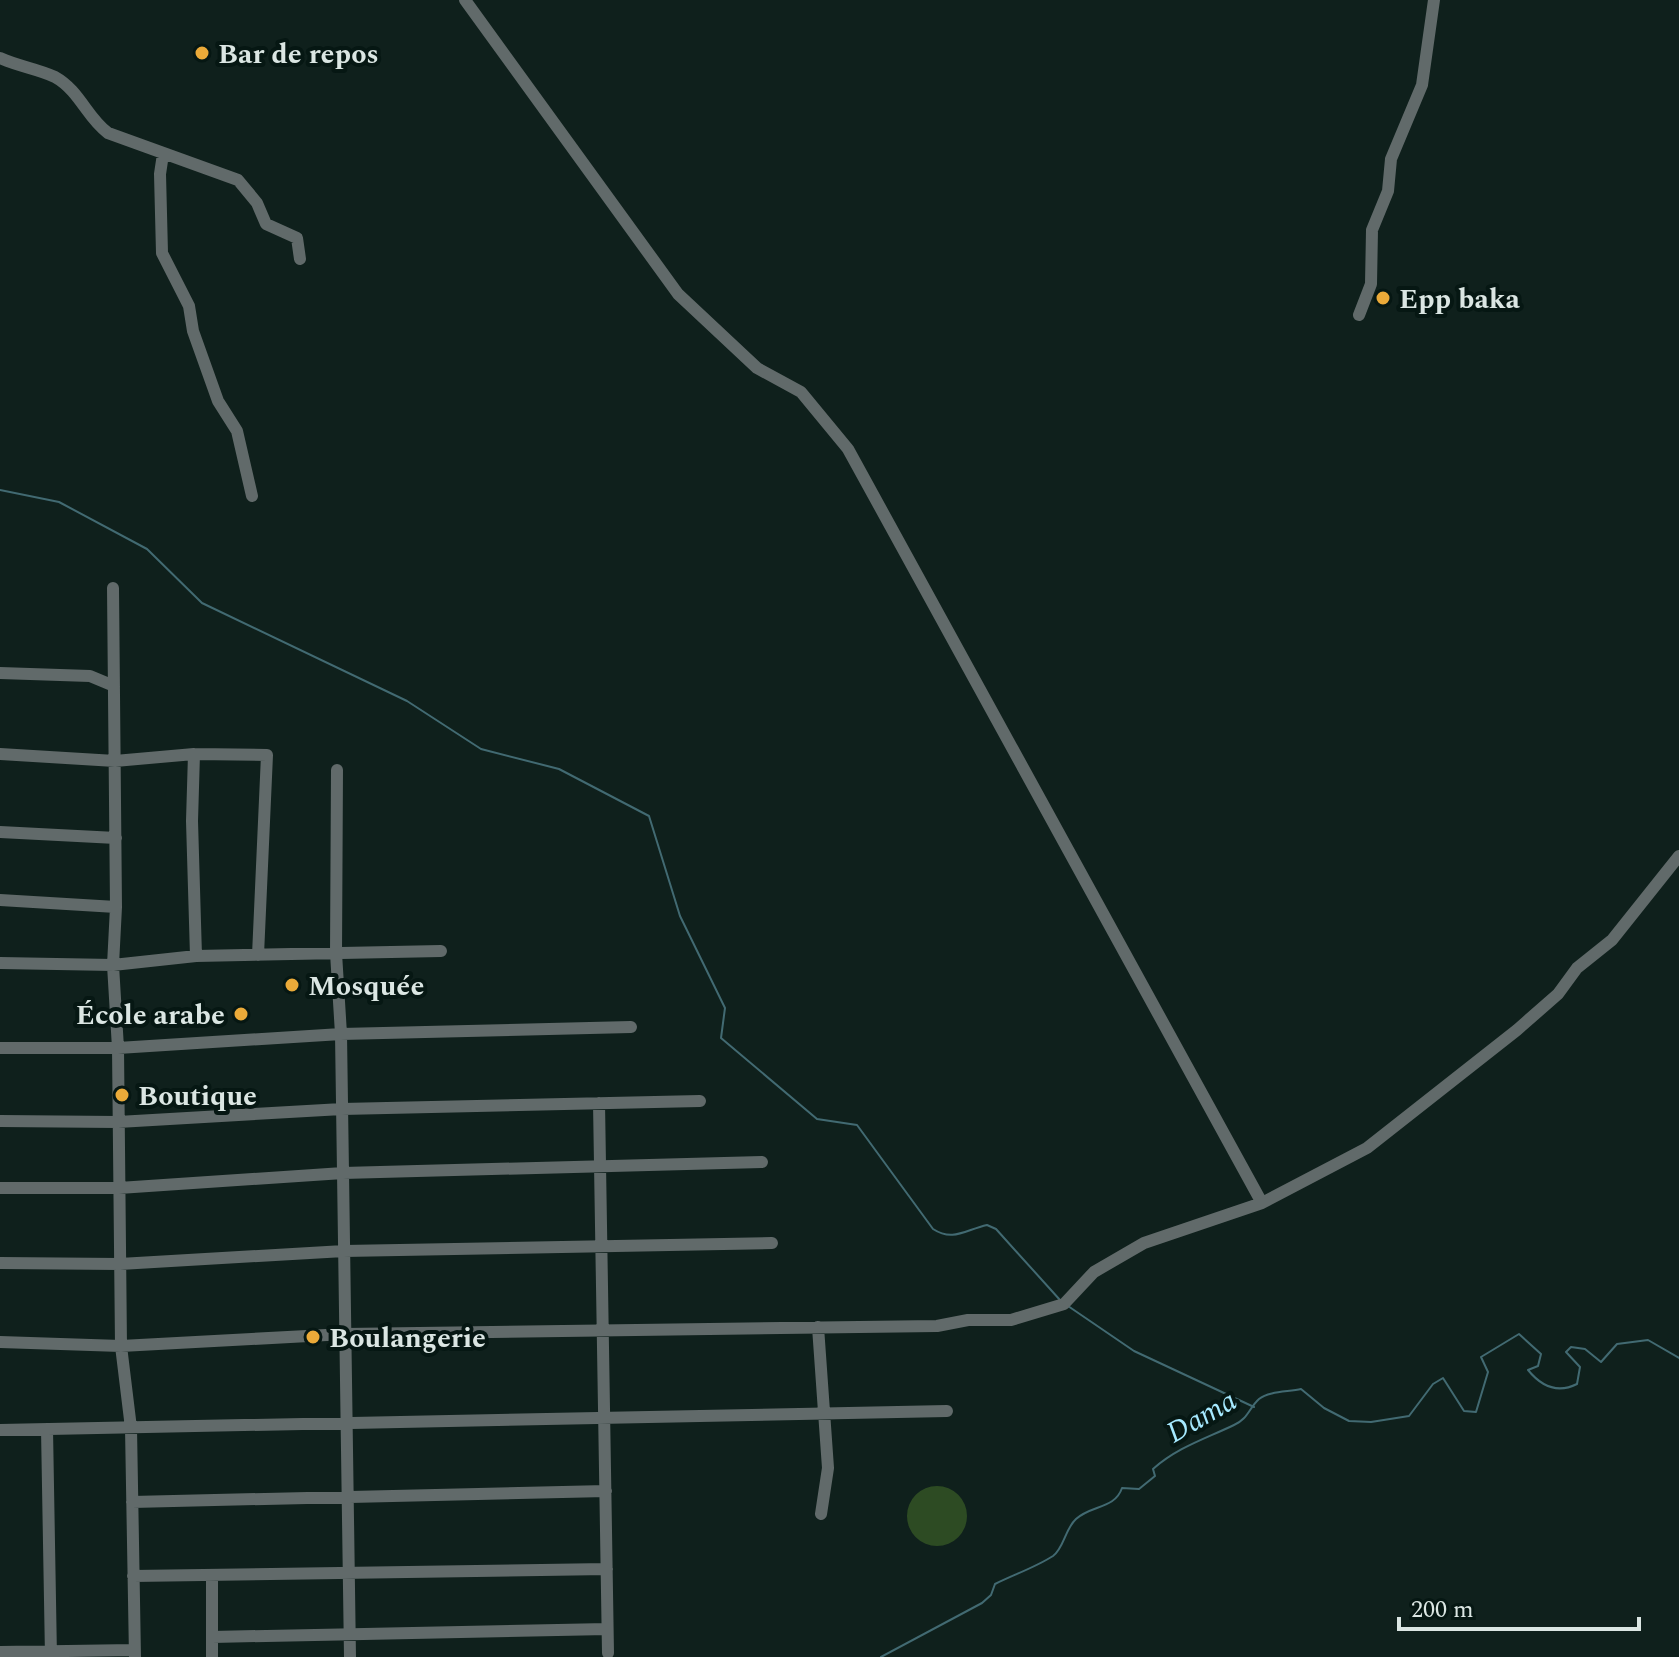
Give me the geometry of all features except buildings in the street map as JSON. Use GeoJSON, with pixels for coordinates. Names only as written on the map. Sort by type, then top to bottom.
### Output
{"type":"FeatureCollection","features":[{"type":"Feature","properties":{"kind":"street"},"geometry":{"type":"LineString","coordinates":[[465,0],[678,294],[757,368],[801,392],[848,449],[1262,1203]]}},
{"type":"Feature","properties":{"kind":"street"},"geometry":{"type":"LineString","coordinates":[[1359,315],[1371,284],[1372,230],[1388,191],[1391,159],[1422,85],[1434,0]]}},
{"type":"Feature","properties":{"kind":"street"},"geometry":{"type":"LineString","coordinates":[[0,58],[56,78],[87,104],[99,127],[108,133],[238,180],[257,203],[266,224],[297,238],[300,259]]}},
{"type":"Feature","properties":{"kind":"street"},"geometry":{"type":"LineString","coordinates":[[163,154],[160,174],[162,253],[189,306],[193,331],[218,401],[231,416],[237,431],[252,496]]}},
{"type":"Feature","properties":{"kind":"street"},"geometry":{"type":"LineString","coordinates":[[0,1652],[134,1653],[131,1428],[121,1346],[118,1048],[113,965],[116,838],[113,588]]}},
{"type":"Feature","properties":{"kind":"street"},"geometry":{"type":"LineString","coordinates":[[0,673],[90,676],[114,686]]}},
{"type":"Feature","properties":{"kind":"street"},"geometry":{"type":"LineString","coordinates":[[0,754],[115,761],[194,754],[267,755],[258,955]]}},
{"type":"Feature","properties":{"kind":"street"},"geometry":{"type":"LineString","coordinates":[[194,754],[192,821],[196,956]]}},
{"type":"Feature","properties":{"kind":"street"},"geometry":{"type":"LineString","coordinates":[[337,770],[336,953],[341,1034],[350,1657]]}},
{"type":"Feature","properties":{"kind":"street"},"geometry":{"type":"LineString","coordinates":[[0,832],[116,838]]}},
{"type":"Feature","properties":{"kind":"street"},"geometry":{"type":"LineString","coordinates":[[0,1342],[121,1346],[345,1334],[937,1326],[968,1320],[1011,1320],[1064,1304],[1094,1272],[1144,1243],[1262,1203],[1367,1148],[1558,994],[1577,968],[1612,940],[1679,856]]}},
{"type":"Feature","properties":{"kind":"street"},"geometry":{"type":"LineString","coordinates":[[0,900],[116,907]]}},
{"type":"Feature","properties":{"kind":"street"},"geometry":{"type":"LineString","coordinates":[[0,963],[113,965],[196,956],[441,951]]}},
{"type":"Feature","properties":{"kind":"street"},"geometry":{"type":"LineString","coordinates":[[0,1048],[118,1048],[341,1034],[631,1027]]}},
{"type":"Feature","properties":{"kind":"street"},"geometry":{"type":"LineString","coordinates":[[0,1121],[118,1122],[342,1109],[700,1101]]}},
{"type":"Feature","properties":{"kind":"street"},"geometry":{"type":"LineString","coordinates":[[599,1103],[608,1653]]}},
{"type":"Feature","properties":{"kind":"street"},"geometry":{"type":"LineString","coordinates":[[0,1188],[119,1188],[343,1173],[762,1162]]}},
{"type":"Feature","properties":{"kind":"street"},"geometry":{"type":"LineString","coordinates":[[0,1263],[120,1264],[344,1251],[772,1243]]}},
{"type":"Feature","properties":{"kind":"street"},"geometry":{"type":"LineString","coordinates":[[818,1327],[828,1468],[821,1514]]}},
{"type":"Feature","properties":{"kind":"street"},"geometry":{"type":"LineString","coordinates":[[0,1430],[947,1411]]}},
{"type":"Feature","properties":{"kind":"street"},"geometry":{"type":"LineString","coordinates":[[47,1429],[51,1654]]}},
{"type":"Feature","properties":{"kind":"street"},"geometry":{"type":"LineString","coordinates":[[132,1502],[606,1491]]}},
{"type":"Feature","properties":{"kind":"street"},"geometry":{"type":"LineString","coordinates":[[133,1576],[607,1569]]}},
{"type":"Feature","properties":{"kind":"street"},"geometry":{"type":"LineString","coordinates":[[212,1575],[212,1657]]}},
{"type":"Feature","properties":{"kind":"street"},"geometry":{"type":"LineString","coordinates":[[212,1637],[607,1629]]}},
{"type":"Feature","properties":{"kind":"green space"},"geometry":{"type":"Polygon","coordinates":[[[937,1486],[948,1488],[958,1495],[965,1505],[965,1527],[958,1537],[948,1544],[937,1546],[926,1544],[916,1537],[909,1527],[907,1516],[909,1505],[916,1495],[926,1488],[937,1486]]]}},
{"type":"Feature","properties":{"kind":"waterway"},"geometry":{"type":"LineString","coordinates":[[0,490],[59,502],[147,549],[202,603],[407,701],[481,749],[559,769],[649,816],[680,916],[725,1008],[721,1038],[817,1119],[857,1125],[933,1229],[947,1235],[987,1225],[996,1229],[1060,1300]]}},
{"type":"Feature","properties":{"kind":"waterway"},"geometry":{"type":"LineString","coordinates":[[1068,1306],[1134,1351],[1254,1407]]}},
{"type":"Feature","properties":{"kind":"waterway","name":"Dama"},"geometry":{"type":"LineString","coordinates":[[881,1657],[982,1603],[991,1595],[995,1584],[1053,1556],[1076,1519],[1114,1500],[1122,1488],[1139,1489],[1155,1476],[1153,1469],[1162,1461],[1239,1423],[1259,1399],[1268,1394],[1301,1389],[1324,1408],[1349,1421],[1371,1422],[1409,1416],[1433,1384],[1443,1378],[1464,1411],[1476,1412],[1488,1372],[1481,1357],[1519,1334],[1541,1354],[1538,1366],[1528,1370],[1544,1384],[1556,1388],[1577,1384],[1580,1367],[1566,1352],[1571,1347],[1585,1349],[1601,1362],[1617,1344],[1648,1340],[1679,1358]]}},
{"type":"Feature","properties":{"kind":"place","name":"Bar de repos"},"geometry":{"type":"Point","coordinates":[202,53]}},
{"type":"Feature","properties":{"kind":"place","name":"Epp baka"},"geometry":{"type":"Point","coordinates":[1383,298]}},
{"type":"Feature","properties":{"kind":"place","name":"Mosquée"},"geometry":{"type":"Point","coordinates":[292,985]}},
{"type":"Feature","properties":{"kind":"place","name":"École arabe"},"geometry":{"type":"Point","coordinates":[241,1014]}},
{"type":"Feature","properties":{"kind":"place","name":"Boutique"},"geometry":{"type":"Point","coordinates":[122,1095]}},
{"type":"Feature","properties":{"kind":"place","name":"Boulangerie"},"geometry":{"type":"Point","coordinates":[313,1337]}}]}
